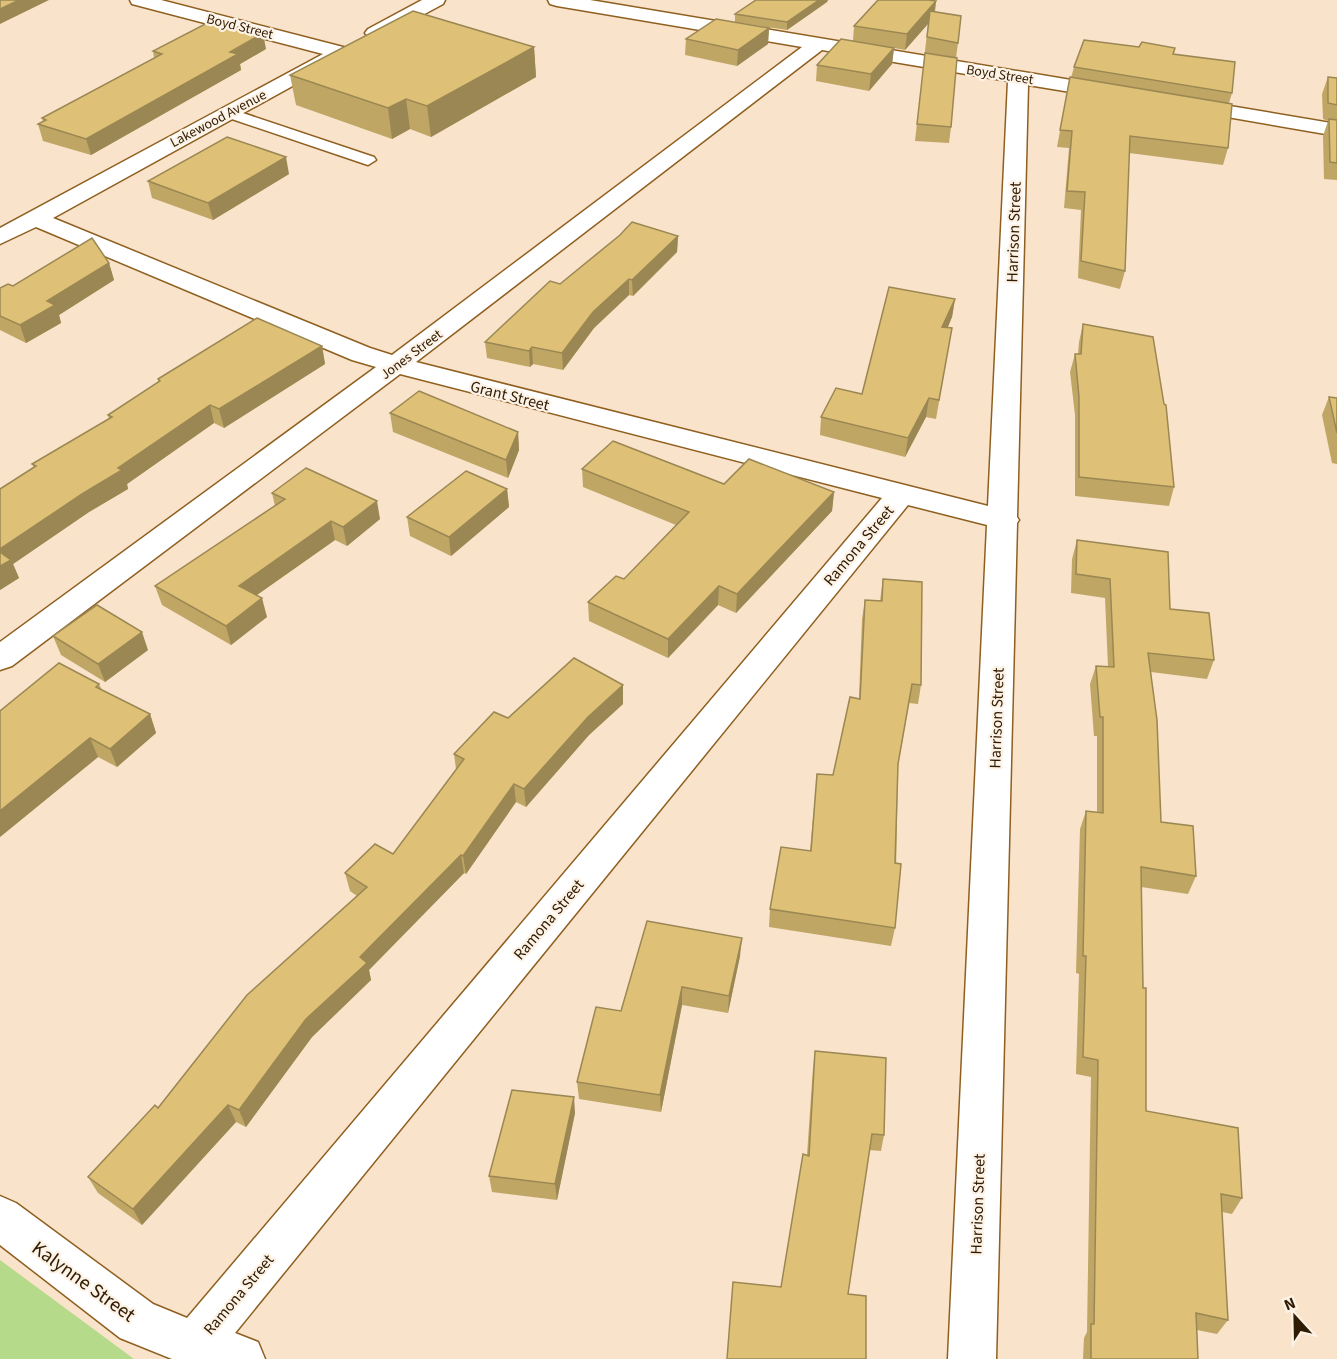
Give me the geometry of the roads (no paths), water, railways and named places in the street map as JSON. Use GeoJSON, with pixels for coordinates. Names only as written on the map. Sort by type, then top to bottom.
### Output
{"type":"FeatureCollection","features":[{"type":"Feature","properties":{"kind":"street","name":"Boyd Street"},"geometry":{"type":"LineString","coordinates":[[139,0],[340,52]]}},
{"type":"Feature","properties":{"kind":"street","name":"Lakewood Avenue"},"geometry":{"type":"LineString","coordinates":[[0,237],[436,0]]}},
{"type":"Feature","properties":{"kind":"street","name":"Boyd Street"},"geometry":{"type":"LineString","coordinates":[[557,0],[1136,97]]}},
{"type":"Feature","properties":{"kind":"street","name":"Jones Street"},"geometry":{"type":"LineString","coordinates":[[0,658],[396,365],[818,44]]}},
{"type":"Feature","properties":{"kind":"street","name":"Harrison Street"},"geometry":{"type":"LineString","coordinates":[[972,1359],[1004,520],[1018,77]]}},
{"type":"Feature","properties":{"kind":"street"},"geometry":{"type":"LineString","coordinates":[[1171,103],[1337,130]]}},
{"type":"Feature","properties":{"kind":"street","name":"Grant Street"},"geometry":{"type":"LineString","coordinates":[[34,218],[350,350],[396,365],[1004,520]]}},
{"type":"Feature","properties":{"kind":"street","name":"Ramona Street"},"geometry":{"type":"LineString","coordinates":[[195,1345],[901,494]]}},
{"type":"Feature","properties":{"kind":"street","name":"Kalynne Street"},"geometry":{"type":"LineString","coordinates":[[0,1218],[137,1321],[195,1345],[241,1359]]}},
{"type":"Feature","properties":{"kind":"lane"},"geometry":{"type":"LineString","coordinates":[[228,113],[368,160]]}}]}
